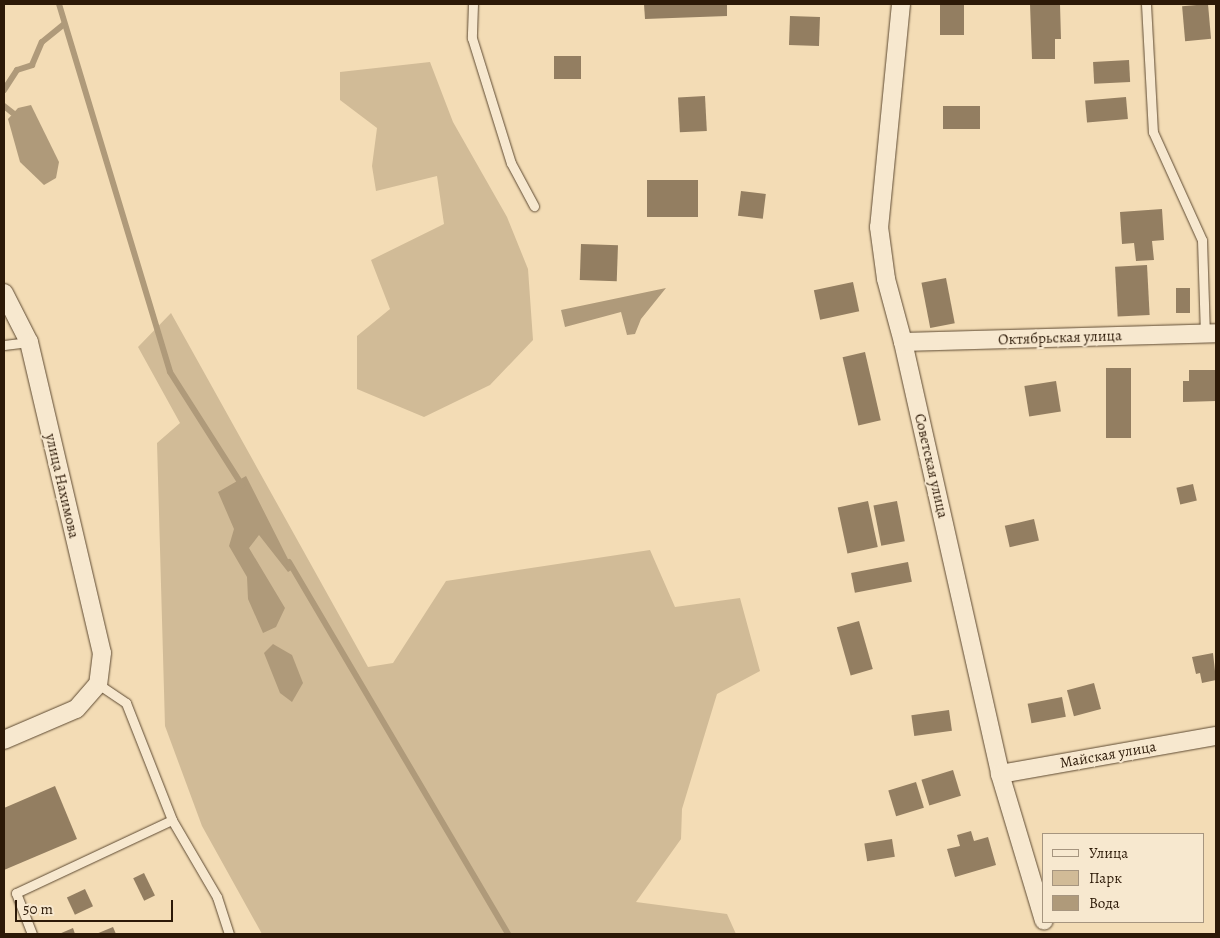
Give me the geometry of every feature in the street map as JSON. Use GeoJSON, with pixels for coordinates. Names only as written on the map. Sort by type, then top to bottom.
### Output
{"type":"FeatureCollection","features":[{"type":"Feature","properties":{"kind":"street","name":"Советская улица"},"geometry":{"type":"LineString","coordinates":[[901,4],[879,227],[886,280],[903,342],[1000,774],[1042,915]]}},
{"type":"Feature","properties":{"kind":"street","name":"улица Нахимова"},"geometry":{"type":"LineString","coordinates":[[4,293],[29,342],[102,653],[98,684]]}},
{"type":"Feature","properties":{"kind":"street","name":"Октябрьская улица"},"geometry":{"type":"LineString","coordinates":[[903,342],[1211,334]]}},
{"type":"Feature","properties":{"kind":"street"},"geometry":{"type":"LineString","coordinates":[[4,740],[76,709],[98,684]]}},
{"type":"Feature","properties":{"kind":"street","name":"Майская улица"},"geometry":{"type":"LineString","coordinates":[[1000,774],[1216,736]]}},
{"type":"Feature","properties":{"kind":"lane"},"geometry":{"type":"LineString","coordinates":[[472,4],[472,38],[511,163],[534,206]]}},
{"type":"Feature","properties":{"kind":"lane"},"geometry":{"type":"LineString","coordinates":[[1146,4],[1153,132],[1202,240],[1211,334]]}},
{"type":"Feature","properties":{"kind":"lane"},"geometry":{"type":"LineString","coordinates":[[4,345],[29,342]]}},
{"type":"Feature","properties":{"kind":"lane"},"geometry":{"type":"LineString","coordinates":[[98,684],[126,703],[172,820],[217,897],[229,934]]}},
{"type":"Feature","properties":{"kind":"lane"},"geometry":{"type":"LineString","coordinates":[[32,934],[16,894],[172,820]]}},
{"type":"Feature","properties":{"kind":"green space"},"geometry":{"type":"Polygon","coordinates":[[[430,62],[453,122],[507,217],[528,269],[533,340],[490,385],[424,417],[357,389],[357,336],[390,309],[371,260],[444,224],[437,176],[376,191],[372,166],[377,128],[340,100],[340,72],[430,62]]]}},
{"type":"Feature","properties":{"kind":"green space"},"geometry":{"type":"Polygon","coordinates":[[[171,313],[368,667],[393,663],[446,581],[650,550],[675,607],[740,598],[760,671],[717,694],[682,809],[681,839],[636,902],[727,914],[736,934],[262,934],[202,826],[165,726],[157,443],[180,423],[138,347],[171,313]]]}},
{"type":"Feature","properties":{"kind":"water"},"geometry":{"type":"Polygon","coordinates":[[[31,105],[59,162],[56,178],[44,185],[20,162],[8,119],[18,108],[31,105]]]}},
{"type":"Feature","properties":{"kind":"water"},"geometry":{"type":"Polygon","coordinates":[[[666,288],[641,319],[635,334],[627,335],[621,312],[565,327],[561,310],[666,288]]]}},
{"type":"Feature","properties":{"kind":"water"},"geometry":{"type":"Polygon","coordinates":[[[246,476],[293,569],[288,572],[259,535],[249,548],[285,608],[276,627],[263,633],[248,599],[247,577],[229,546],[234,529],[218,492],[246,476]]]}},
{"type":"Feature","properties":{"kind":"water"},"geometry":{"type":"Polygon","coordinates":[[[273,644],[292,655],[303,683],[292,702],[280,693],[264,653],[273,644]]]}},
{"type":"Feature","properties":{"kind":"building"},"geometry":{"type":"Polygon","coordinates":[[[644,4],[727,4],[727,16],[645,19],[644,4]]]}},
{"type":"Feature","properties":{"kind":"building"},"geometry":{"type":"Polygon","coordinates":[[[940,4],[964,4],[964,35],[940,35],[940,4]]]}},
{"type":"Feature","properties":{"kind":"building"},"geometry":{"type":"Polygon","coordinates":[[[1030,4],[1060,4],[1061,39],[1055,39],[1055,59],[1032,59],[1030,4]]]}},
{"type":"Feature","properties":{"kind":"building"},"geometry":{"type":"Polygon","coordinates":[[[1208,4],[1211,39],[1185,41],[1182,6],[1208,4]]]}},
{"type":"Feature","properties":{"kind":"building"},"geometry":{"type":"Polygon","coordinates":[[[790,16],[820,17],[819,46],[789,45],[790,16]]]}},
{"type":"Feature","properties":{"kind":"building"},"geometry":{"type":"Polygon","coordinates":[[[554,56],[581,56],[581,79],[554,79],[554,56]]]}},
{"type":"Feature","properties":{"kind":"building"},"geometry":{"type":"Polygon","coordinates":[[[1129,60],[1130,82],[1094,84],[1093,62],[1129,60]]]}},
{"type":"Feature","properties":{"kind":"building"},"geometry":{"type":"Polygon","coordinates":[[[705,96],[707,131],[680,132],[678,97],[705,96]]]}},
{"type":"Feature","properties":{"kind":"building"},"geometry":{"type":"Polygon","coordinates":[[[1126,97],[1128,119],[1087,122],[1085,101],[1126,97]]]}},
{"type":"Feature","properties":{"kind":"building"},"geometry":{"type":"Polygon","coordinates":[[[943,106],[980,106],[980,129],[943,129],[943,106]]]}},
{"type":"Feature","properties":{"kind":"building"},"geometry":{"type":"Polygon","coordinates":[[[647,180],[698,180],[698,217],[647,217],[647,180]]]}},
{"type":"Feature","properties":{"kind":"building"},"geometry":{"type":"Polygon","coordinates":[[[741,191],[766,194],[763,219],[738,216],[741,191]]]}},
{"type":"Feature","properties":{"kind":"building"},"geometry":{"type":"Polygon","coordinates":[[[1162,209],[1164,240],[1152,241],[1154,260],[1136,261],[1134,243],[1122,244],[1120,212],[1162,209]]]}},
{"type":"Feature","properties":{"kind":"building"},"geometry":{"type":"Polygon","coordinates":[[[581,244],[618,245],[617,281],[580,280],[581,244]]]}},
{"type":"Feature","properties":{"kind":"building"},"geometry":{"type":"Polygon","coordinates":[[[1147,265],[1150,315],[1118,317],[1115,267],[1147,265]]]}},
{"type":"Feature","properties":{"kind":"building"},"geometry":{"type":"Polygon","coordinates":[[[946,278],[955,323],[930,328],[921,283],[946,278]]]}},
{"type":"Feature","properties":{"kind":"building"},"geometry":{"type":"Polygon","coordinates":[[[853,282],[859,311],[820,320],[814,290],[853,282]]]}},
{"type":"Feature","properties":{"kind":"building"},"geometry":{"type":"Polygon","coordinates":[[[1176,288],[1190,288],[1190,313],[1176,313],[1176,288]]]}},
{"type":"Feature","properties":{"kind":"building"},"geometry":{"type":"Polygon","coordinates":[[[865,352],[881,420],[858,425],[843,357],[865,352]]]}},
{"type":"Feature","properties":{"kind":"building"},"geometry":{"type":"Polygon","coordinates":[[[1106,368],[1131,368],[1131,438],[1106,438],[1106,368]]]}},
{"type":"Feature","properties":{"kind":"building"},"geometry":{"type":"Polygon","coordinates":[[[1189,370],[1216,370],[1216,401],[1183,402],[1183,381],[1189,381],[1189,370]]]}},
{"type":"Feature","properties":{"kind":"building"},"geometry":{"type":"Polygon","coordinates":[[[1056,381],[1061,412],[1029,417],[1024,386],[1056,381]]]}},
{"type":"Feature","properties":{"kind":"building"},"geometry":{"type":"Polygon","coordinates":[[[1193,484],[1197,501],[1180,504],[1176,488],[1193,484]]]}},
{"type":"Feature","properties":{"kind":"building"},"geometry":{"type":"Polygon","coordinates":[[[868,501],[878,547],[847,553],[838,507],[868,501]]]}},
{"type":"Feature","properties":{"kind":"building"},"geometry":{"type":"Polygon","coordinates":[[[897,501],[905,541],[881,546],[873,506],[897,501]]]}},
{"type":"Feature","properties":{"kind":"building"},"geometry":{"type":"Polygon","coordinates":[[[1034,519],[1039,540],[1010,547],[1005,526],[1034,519]]]}},
{"type":"Feature","properties":{"kind":"building"},"geometry":{"type":"Polygon","coordinates":[[[908,562],[912,582],[855,593],[851,573],[908,562]]]}},
{"type":"Feature","properties":{"kind":"building"},"geometry":{"type":"Polygon","coordinates":[[[859,621],[873,669],[851,675],[837,627],[859,621]]]}},
{"type":"Feature","properties":{"kind":"building"},"geometry":{"type":"Polygon","coordinates":[[[1213,653],[1216,680],[1202,683],[1200,673],[1196,674],[1192,657],[1213,653]]]}},
{"type":"Feature","properties":{"kind":"building"},"geometry":{"type":"Polygon","coordinates":[[[1094,683],[1101,709],[1074,716],[1067,690],[1094,683]]]}},
{"type":"Feature","properties":{"kind":"building"},"geometry":{"type":"Polygon","coordinates":[[[1062,697],[1066,717],[1031,723],[1028,704],[1062,697]]]}},
{"type":"Feature","properties":{"kind":"building"},"geometry":{"type":"Polygon","coordinates":[[[949,710],[952,731],[914,736],[911,715],[949,710]]]}},
{"type":"Feature","properties":{"kind":"building"},"geometry":{"type":"Polygon","coordinates":[[[953,770],[961,796],[929,805],[921,780],[953,770]]]}},
{"type":"Feature","properties":{"kind":"building"},"geometry":{"type":"Polygon","coordinates":[[[916,782],[924,808],[896,816],[888,790],[916,782]]]}},
{"type":"Feature","properties":{"kind":"building"},"geometry":{"type":"Polygon","coordinates":[[[55,786],[77,839],[4,870],[4,808],[55,786]]]}},
{"type":"Feature","properties":{"kind":"building"},"geometry":{"type":"Polygon","coordinates":[[[971,831],[974,841],[988,837],[996,865],[955,877],[947,849],[960,846],[957,835],[971,831]]]}},
{"type":"Feature","properties":{"kind":"building"},"geometry":{"type":"Polygon","coordinates":[[[892,839],[895,857],[867,861],[864,843],[892,839]]]}},
{"type":"Feature","properties":{"kind":"building"},"geometry":{"type":"Polygon","coordinates":[[[144,873],[155,895],[144,901],[133,878],[144,873]]]}},
{"type":"Feature","properties":{"kind":"building"},"geometry":{"type":"Polygon","coordinates":[[[85,889],[93,906],[75,915],[67,897],[85,889]]]}},
{"type":"Feature","properties":{"kind":"building"},"geometry":{"type":"Polygon","coordinates":[[[113,927],[116,934],[96,934],[113,927]]]}},
{"type":"Feature","properties":{"kind":"building"},"geometry":{"type":"Polygon","coordinates":[[[73,928],[75,934],[59,934],[73,928]]]}},
{"type":"Feature","properties":{"kind":"waterway"},"geometry":{"type":"LineString","coordinates":[[59,4],[170,372],[242,485]]}},
{"type":"Feature","properties":{"kind":"waterway"},"geometry":{"type":"LineString","coordinates":[[4,90],[17,70],[32,65],[42,42],[64,24]]}},
{"type":"Feature","properties":{"kind":"waterway"},"geometry":{"type":"LineString","coordinates":[[4,106],[13,113]]}},
{"type":"Feature","properties":{"kind":"waterway"},"geometry":{"type":"LineString","coordinates":[[289,562],[508,934]]}}]}
